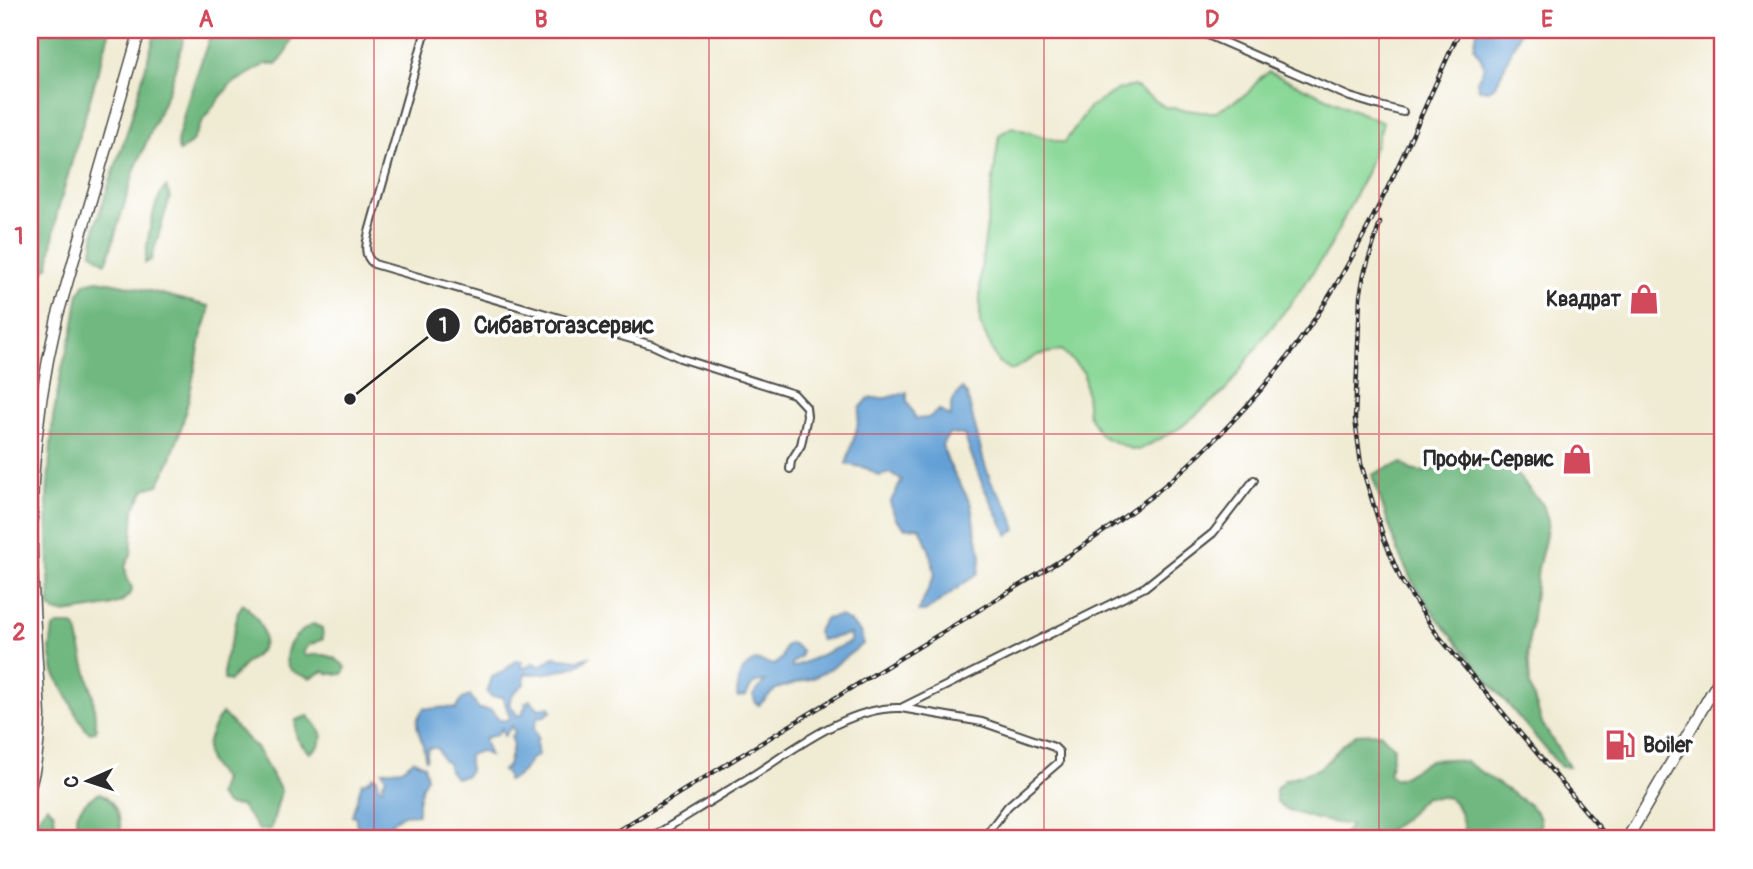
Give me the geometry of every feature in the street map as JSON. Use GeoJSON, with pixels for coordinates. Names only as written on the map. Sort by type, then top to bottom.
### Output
{"type":"FeatureCollection","features":[{"type":"Feature","properties":{"kind":"main road"},"geometry":{"type":"LineString","coordinates":[[30,787],[40,738],[32,536],[33,474],[39,406],[48,353],[71,262],[140,30]]}},
{"type":"Feature","properties":{"kind":"main road"},"geometry":{"type":"LineString","coordinates":[[1627,839],[1723,673]]}},
{"type":"Feature","properties":{"kind":"street"},"geometry":{"type":"LineString","coordinates":[[426,30],[369,232],[366,244],[368,260],[374,264],[652,345],[680,358],[794,394],[806,407],[807,416],[801,444],[791,461],[790,469]]}},
{"type":"Feature","properties":{"kind":"street"},"geometry":{"type":"LineString","coordinates":[[1196,30],[1350,97],[1404,112]]}},
{"type":"Feature","properties":{"kind":"street"},"geometry":{"type":"LineString","coordinates":[[901,708],[1145,587],[1213,533],[1254,480]]}},
{"type":"Feature","properties":{"kind":"street"},"geometry":{"type":"LineString","coordinates":[[649,839],[833,727],[878,709],[901,708],[982,722],[1054,747],[1059,752],[1059,762],[1008,806],[983,839]]}},
{"type":"Feature","properties":{"kind":"green space"},"geometry":{"type":"Polygon","coordinates":[[[30,30],[110,30],[57,213],[49,265],[42,274],[30,306],[30,30]]]}},
{"type":"Feature","properties":{"kind":"green space"},"geometry":{"type":"Polygon","coordinates":[[[156,30],[186,30],[171,84],[135,169],[105,263],[92,252],[96,223],[129,126],[156,30]]]}},
{"type":"Feature","properties":{"kind":"green space"},"geometry":{"type":"Polygon","coordinates":[[[212,30],[295,30],[285,55],[276,64],[266,64],[230,85],[203,120],[191,143],[179,151],[177,142],[187,103],[212,30]]]}},
{"type":"Feature","properties":{"kind":"green space"},"geometry":{"type":"Polygon","coordinates":[[[1269,72],[1383,123],[1366,173],[1329,249],[1226,390],[1180,428],[1139,450],[1131,449],[1101,436],[1088,414],[1084,373],[1062,350],[1038,355],[1012,370],[998,362],[980,324],[980,276],[999,135],[1012,127],[1064,143],[1089,108],[1117,90],[1134,86],[1165,107],[1216,112],[1247,94],[1261,77],[1269,72]]]}},
{"type":"Feature","properties":{"kind":"green space"},"geometry":{"type":"Polygon","coordinates":[[[166,187],[170,197],[151,260],[145,263],[154,211],[166,187]]]}},
{"type":"Feature","properties":{"kind":"green space"},"geometry":{"type":"Polygon","coordinates":[[[97,280],[209,306],[209,310],[174,450],[158,485],[145,489],[134,509],[131,555],[125,566],[127,580],[132,587],[131,593],[121,602],[109,606],[63,613],[50,607],[47,499],[53,418],[79,293],[85,283],[97,280]]]}},
{"type":"Feature","properties":{"kind":"green space"},"geometry":{"type":"Polygon","coordinates":[[[1478,459],[1500,463],[1518,476],[1543,505],[1548,521],[1538,568],[1528,649],[1530,686],[1542,723],[1569,767],[1561,767],[1483,675],[1438,619],[1412,581],[1399,554],[1372,475],[1402,463],[1411,470],[1422,472],[1478,459]]]}},
{"type":"Feature","properties":{"kind":"green space"},"geometry":{"type":"Polygon","coordinates":[[[243,604],[260,624],[264,642],[259,652],[230,681],[224,680],[224,662],[238,612],[243,604]]]}},
{"type":"Feature","properties":{"kind":"green space"},"geometry":{"type":"Polygon","coordinates":[[[313,624],[322,628],[323,639],[309,645],[303,652],[306,656],[323,655],[338,660],[346,668],[342,674],[329,674],[324,671],[310,678],[294,672],[288,666],[286,658],[291,642],[313,624]]]}},
{"type":"Feature","properties":{"kind":"green space"},"geometry":{"type":"Polygon","coordinates":[[[57,625],[73,625],[77,630],[93,695],[96,731],[91,733],[78,717],[54,672],[50,650],[53,628],[57,625]]]}},
{"type":"Feature","properties":{"kind":"green space"},"geometry":{"type":"Polygon","coordinates":[[[222,713],[257,749],[281,791],[271,829],[259,830],[241,806],[227,805],[218,795],[223,779],[214,770],[207,746],[211,732],[222,713]]]}},
{"type":"Feature","properties":{"kind":"green space"},"geometry":{"type":"Polygon","coordinates":[[[308,716],[323,736],[318,747],[310,753],[296,735],[296,720],[308,716]]]}},
{"type":"Feature","properties":{"kind":"green space"},"geometry":{"type":"Polygon","coordinates":[[[1380,733],[1394,748],[1389,773],[1394,779],[1430,760],[1466,762],[1528,804],[1539,816],[1540,826],[1511,830],[1506,839],[1466,839],[1459,810],[1453,801],[1446,797],[1425,797],[1379,839],[1339,839],[1351,825],[1323,821],[1298,813],[1276,801],[1276,789],[1284,780],[1318,769],[1356,734],[1380,733]]]}},
{"type":"Feature","properties":{"kind":"green space"},"geometry":{"type":"Polygon","coordinates":[[[100,793],[111,801],[118,813],[120,839],[80,839],[76,821],[78,812],[88,800],[100,793]]]}},
{"type":"Feature","properties":{"kind":"green space"},"geometry":{"type":"Polygon","coordinates":[[[47,806],[54,813],[56,839],[30,839],[36,821],[47,806]]]}},
{"type":"Feature","properties":{"kind":"water"},"geometry":{"type":"Polygon","coordinates":[[[1477,30],[1521,30],[1496,85],[1489,90],[1479,89],[1477,82],[1484,67],[1474,48],[1477,30]]]}},
{"type":"Feature","properties":{"kind":"water"},"geometry":{"type":"Polygon","coordinates":[[[962,388],[967,395],[991,482],[1010,510],[1016,530],[1008,535],[983,486],[964,435],[949,434],[942,445],[948,462],[971,504],[981,556],[978,573],[925,612],[918,612],[935,574],[920,527],[905,528],[896,519],[890,503],[902,480],[890,473],[879,476],[866,468],[846,464],[860,408],[869,398],[886,398],[907,392],[907,401],[916,419],[928,418],[939,410],[951,417],[951,403],[962,388]]]}},
{"type":"Feature","properties":{"kind":"water"},"geometry":{"type":"Polygon","coordinates":[[[840,616],[861,633],[863,644],[830,669],[813,678],[776,689],[759,705],[753,695],[765,681],[753,684],[746,696],[737,697],[740,675],[756,660],[774,665],[782,658],[785,646],[791,643],[801,650],[801,656],[792,663],[792,668],[850,642],[850,634],[821,640],[817,632],[825,619],[840,616]]]}},
{"type":"Feature","properties":{"kind":"water"},"geometry":{"type":"Polygon","coordinates":[[[554,657],[578,660],[589,657],[577,665],[559,671],[526,673],[525,683],[513,694],[509,703],[517,715],[523,715],[525,703],[530,700],[539,709],[550,707],[552,711],[543,717],[538,716],[534,728],[538,738],[538,756],[530,760],[517,777],[507,781],[507,774],[502,771],[508,766],[512,751],[511,736],[515,733],[512,726],[504,736],[502,728],[497,735],[484,740],[490,756],[480,751],[469,755],[469,771],[466,776],[455,778],[437,748],[428,748],[426,760],[417,725],[418,717],[424,708],[456,709],[461,700],[470,695],[479,709],[491,710],[499,720],[507,720],[510,718],[503,697],[492,697],[487,693],[492,677],[516,661],[522,661],[522,667],[525,668],[533,663],[540,666],[554,657]]]}},
{"type":"Feature","properties":{"kind":"water"},"geometry":{"type":"Polygon","coordinates":[[[414,760],[424,765],[427,777],[422,786],[418,814],[402,815],[392,822],[392,827],[371,831],[358,827],[356,817],[352,815],[362,783],[373,776],[377,778],[380,788],[383,788],[386,778],[382,771],[402,769],[414,760]]]}},
{"type":"Feature","properties":{"kind":"railway"},"geometry":{"type":"LineString","coordinates":[[604,839],[1071,554],[1153,495],[1200,454],[1267,382],[1323,306],[1379,205],[1460,30]]}},
{"type":"Feature","properties":{"kind":"railway"},"geometry":{"type":"LineString","coordinates":[[1380,223],[1364,274],[1360,297],[1355,419],[1361,464],[1384,539],[1401,580],[1436,633],[1609,839]]}},
{"type":"Feature","properties":{"kind":"place","name":"Квадрат"},"geometry":{"type":"Point","coordinates":[1644,299]}},
{"type":"Feature","properties":{"kind":"place","name":"Сибавтогазсервис"},"geometry":{"type":"Point","coordinates":[350,399]}},
{"type":"Feature","properties":{"kind":"place","name":"Профи-Сервис"},"geometry":{"type":"Point","coordinates":[1577,459]}},
{"type":"Feature","properties":{"kind":"place","name":"Boiler"},"geometry":{"type":"Point","coordinates":[1620,745]}}]}
